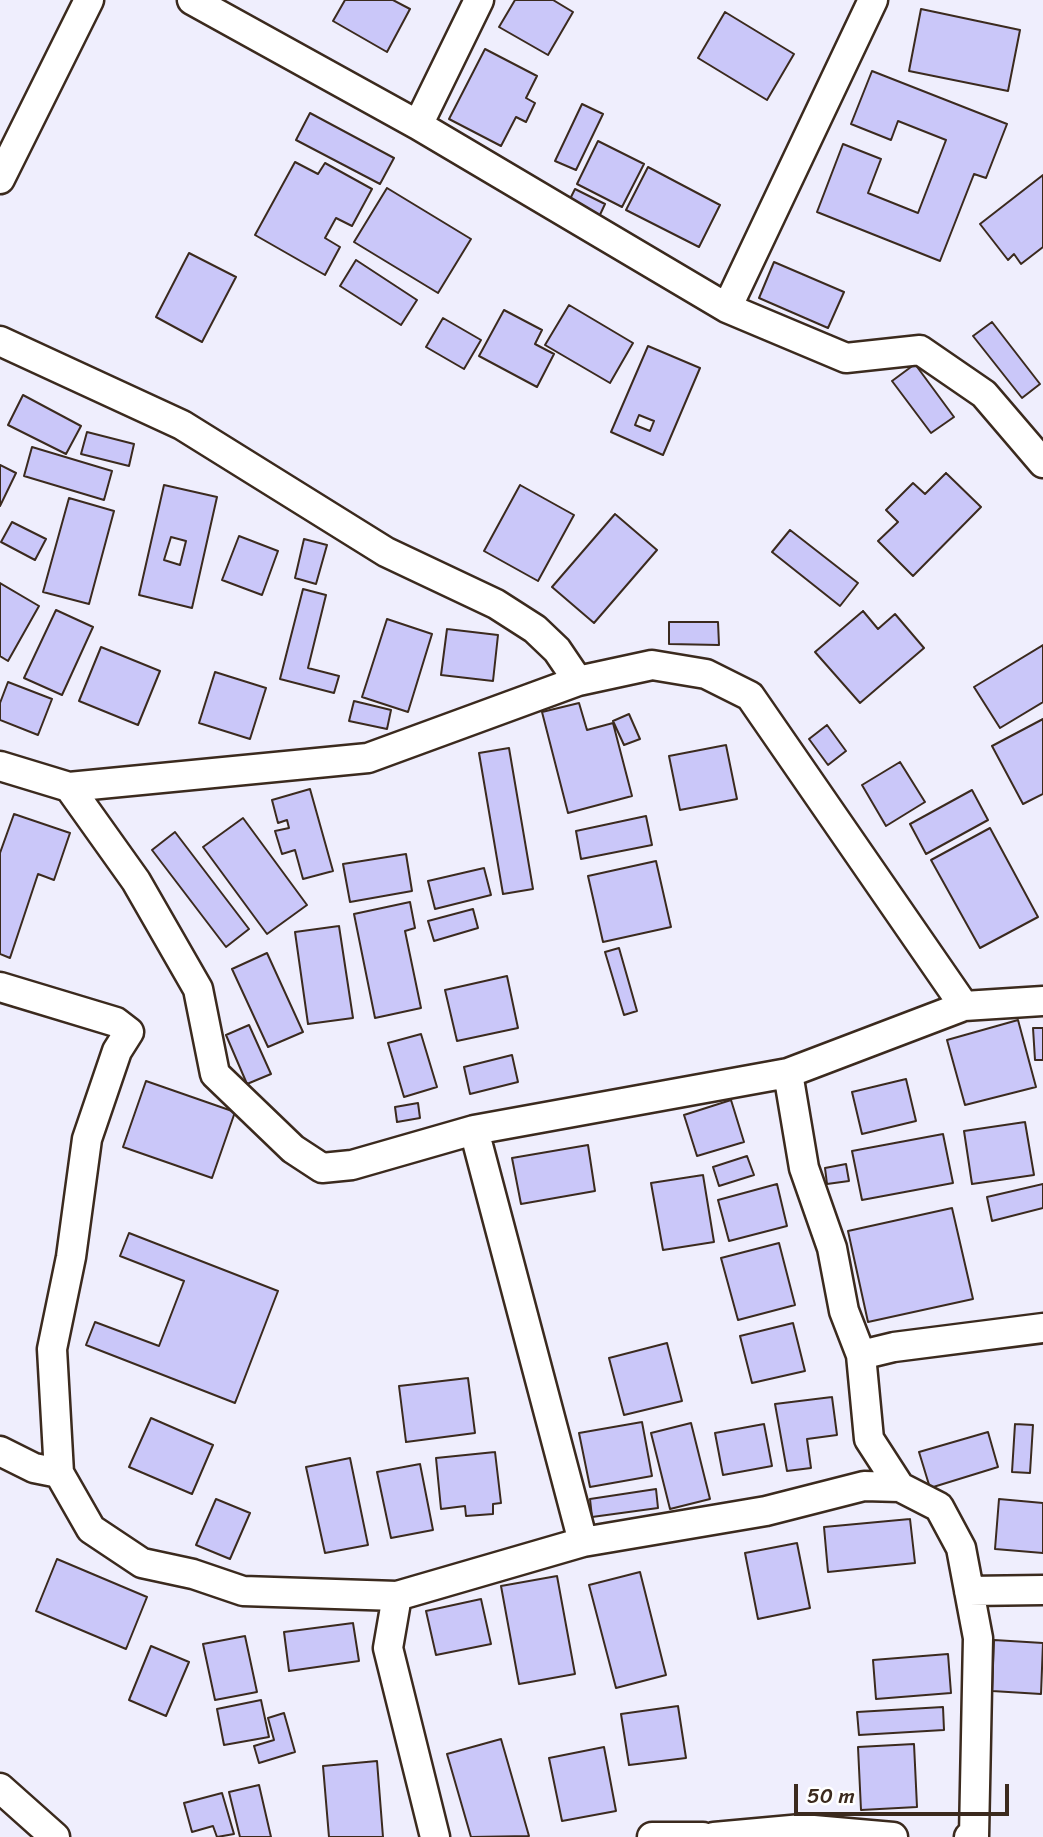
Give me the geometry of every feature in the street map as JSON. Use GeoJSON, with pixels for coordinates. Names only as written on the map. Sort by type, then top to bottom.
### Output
{"type":"FeatureCollection","features":[{"type":"Feature","properties":{"kind":"street"},"geometry":{"type":"LineString","coordinates":[[0,179],[89,0]]}},
{"type":"Feature","properties":{"kind":"street"},"geometry":{"type":"LineString","coordinates":[[192,0],[418,125],[727,308],[846,358],[920,350],[984,394],[1043,463]]}},
{"type":"Feature","properties":{"kind":"street"},"geometry":{"type":"LineString","coordinates":[[418,125],[479,0]]}},
{"type":"Feature","properties":{"kind":"street"},"geometry":{"type":"LineString","coordinates":[[727,308],[873,0]]}},
{"type":"Feature","properties":{"kind":"street"},"geometry":{"type":"LineString","coordinates":[[0,341],[182,425],[386,552],[496,604],[535,629],[556,650],[578,681]]}},
{"type":"Feature","properties":{"kind":"street"},"geometry":{"type":"LineString","coordinates":[[0,766],[69,787],[368,758],[578,681],[652,665],[706,674],[750,696],[964,1006]]}},
{"type":"Feature","properties":{"kind":"street"},"geometry":{"type":"LineString","coordinates":[[69,787],[136,881],[198,989],[215,1074],[293,1149],[322,1168],[352,1165],[474,1130],[788,1073],[964,1006],[1043,1001]]}},
{"type":"Feature","properties":{"kind":"street"},"geometry":{"type":"LineString","coordinates":[[0,987],[116,1022],[129,1032],[117,1051],[87,1139],[71,1257],[52,1349],[60,1473],[91,1529],[142,1563],[193,1574],[243,1591],[397,1596],[583,1542],[766,1511],[864,1486],[900,1487],[939,1507],[961,1548],[978,1638],[974,1836],[969,1837]]}},
{"type":"Feature","properties":{"kind":"street"},"geometry":{"type":"LineString","coordinates":[[788,1073],[804,1168],[832,1248],[844,1311],[861,1355],[869,1439],[900,1487]]}},
{"type":"Feature","properties":{"kind":"street"},"geometry":{"type":"LineString","coordinates":[[474,1130],[583,1542]]}},
{"type":"Feature","properties":{"kind":"street"},"geometry":{"type":"LineString","coordinates":[[861,1355],[894,1347],[1043,1328]]}},
{"type":"Feature","properties":{"kind":"street"},"geometry":{"type":"LineString","coordinates":[[0,1451],[34,1468],[60,1473]]}},
{"type":"Feature","properties":{"kind":"street"},"geometry":{"type":"LineString","coordinates":[[969,1591],[1043,1590]]}},
{"type":"Feature","properties":{"kind":"street"},"geometry":{"type":"LineString","coordinates":[[397,1596],[388,1648],[435,1837]]}},
{"type":"Feature","properties":{"kind":"street"},"geometry":{"type":"LineString","coordinates":[[0,1788],[55,1837]]}},
{"type":"Feature","properties":{"kind":"street"},"geometry":{"type":"LineString","coordinates":[[714,1837],[802,1829],[893,1837]]}},
{"type":"Feature","properties":{"kind":"street"},"geometry":{"type":"LineString","coordinates":[[652,1837],[703,1837]]}},
{"type":"Feature","properties":{"kind":"building"},"geometry":{"type":"Polygon","coordinates":[[[345,0],[393,0],[410,9],[387,52],[333,21],[345,0]]]}},
{"type":"Feature","properties":{"kind":"building"},"geometry":{"type":"Polygon","coordinates":[[[515,0],[553,0],[573,12],[548,55],[499,27],[515,0]]]}},
{"type":"Feature","properties":{"kind":"building"},"geometry":{"type":"Polygon","coordinates":[[[921,9],[1020,30],[1008,91],[909,71],[921,9]]]}},
{"type":"Feature","properties":{"kind":"building"},"geometry":{"type":"Polygon","coordinates":[[[725,12],[794,54],[767,100],[698,58],[725,12]]]}},
{"type":"Feature","properties":{"kind":"building"},"geometry":{"type":"Polygon","coordinates":[[[485,49],[537,76],[526,98],[535,103],[526,122],[516,117],[501,146],[449,119],[485,49]]]}},
{"type":"Feature","properties":{"kind":"building"},"geometry":{"type":"Polygon","coordinates":[[[872,71],[1007,124],[986,178],[974,174],[940,261],[817,212],[843,144],[881,159],[868,193],[918,213],[946,140],[898,121],[891,140],[851,124],[872,71]]]}},
{"type":"Feature","properties":{"kind":"building"},"geometry":{"type":"Polygon","coordinates":[[[582,104],[603,114],[576,170],[555,161],[582,104]]]}},
{"type":"Feature","properties":{"kind":"building"},"geometry":{"type":"Polygon","coordinates":[[[310,113],[394,158],[380,184],[296,140],[310,113]]]}},
{"type":"Feature","properties":{"kind":"building"},"geometry":{"type":"Polygon","coordinates":[[[598,141],[644,164],[622,207],[577,184],[598,141]]]}},
{"type":"Feature","properties":{"kind":"building"},"geometry":{"type":"Polygon","coordinates":[[[295,162],[318,174],[325,163],[372,189],[352,226],[336,218],[325,238],[340,247],[325,275],[255,235],[295,162]]]}},
{"type":"Feature","properties":{"kind":"building"},"geometry":{"type":"Polygon","coordinates":[[[648,167],[720,205],[699,247],[626,210],[648,167]]]}},
{"type":"Feature","properties":{"kind":"building"},"geometry":{"type":"Polygon","coordinates":[[[1043,175],[1043,247],[1021,264],[1014,254],[1008,260],[980,224],[1043,175]]]}},
{"type":"Feature","properties":{"kind":"building"},"geometry":{"type":"Polygon","coordinates":[[[387,188],[471,239],[438,293],[354,242],[387,188]]]}},
{"type":"Feature","properties":{"kind":"building"},"geometry":{"type":"Polygon","coordinates":[[[575,189],[605,204],[598,219],[568,203],[575,189]]]}},
{"type":"Feature","properties":{"kind":"building"},"geometry":{"type":"Polygon","coordinates":[[[189,253],[236,277],[202,342],[156,317],[189,253]]]}},
{"type":"Feature","properties":{"kind":"building"},"geometry":{"type":"Polygon","coordinates":[[[356,260],[417,300],[401,325],[340,286],[356,260]]]}},
{"type":"Feature","properties":{"kind":"building"},"geometry":{"type":"Polygon","coordinates":[[[774,262],[844,292],[828,328],[759,298],[774,262]]]}},
{"type":"Feature","properties":{"kind":"building"},"geometry":{"type":"Polygon","coordinates":[[[569,305],[633,343],[610,383],[545,345],[569,305]]]}},
{"type":"Feature","properties":{"kind":"building"},"geometry":{"type":"Polygon","coordinates":[[[504,310],[542,330],[535,344],[554,354],[537,387],[479,356],[504,310]]]}},
{"type":"Feature","properties":{"kind":"building"},"geometry":{"type":"Polygon","coordinates":[[[443,318],[481,340],[464,369],[426,347],[443,318]]]}},
{"type":"Feature","properties":{"kind":"building"},"geometry":{"type":"Polygon","coordinates":[[[992,322],[1040,384],[1022,398],[973,336],[992,322]]]}},
{"type":"Feature","properties":{"kind":"building"},"geometry":{"type":"Polygon","coordinates":[[[648,346],[700,368],[663,455],[611,432],[648,346]],[[639,415],[635,425],[650,431],[654,421],[639,415]]]}},
{"type":"Feature","properties":{"kind":"building"},"geometry":{"type":"Polygon","coordinates":[[[915,364],[954,417],[931,433],[892,381],[915,364]]]}},
{"type":"Feature","properties":{"kind":"building"},"geometry":{"type":"Polygon","coordinates":[[[23,395],[81,426],[66,454],[8,425],[23,395]]]}},
{"type":"Feature","properties":{"kind":"building"},"geometry":{"type":"Polygon","coordinates":[[[87,432],[134,444],[129,466],[81,454],[87,432]]]}},
{"type":"Feature","properties":{"kind":"building"},"geometry":{"type":"Polygon","coordinates":[[[32,447],[112,471],[104,500],[24,476],[32,447]]]}},
{"type":"Feature","properties":{"kind":"building"},"geometry":{"type":"Polygon","coordinates":[[[0,465],[16,473],[0,506],[0,465]]]}},
{"type":"Feature","properties":{"kind":"building"},"geometry":{"type":"Polygon","coordinates":[[[946,473],[981,507],[913,576],[878,541],[898,522],[886,510],[913,483],[925,494],[946,473]]]}},
{"type":"Feature","properties":{"kind":"building"},"geometry":{"type":"Polygon","coordinates":[[[164,485],[217,497],[192,608],[139,595],[164,485]],[[171,537],[164,560],[180,565],[186,541],[171,537]]]}},
{"type":"Feature","properties":{"kind":"building"},"geometry":{"type":"Polygon","coordinates":[[[520,485],[574,515],[538,581],[484,551],[520,485]]]}},
{"type":"Feature","properties":{"kind":"building"},"geometry":{"type":"Polygon","coordinates":[[[69,498],[114,511],[89,604],[43,592],[69,498]]]}},
{"type":"Feature","properties":{"kind":"building"},"geometry":{"type":"Polygon","coordinates":[[[615,514],[657,550],[594,623],[552,587],[615,514]]]}},
{"type":"Feature","properties":{"kind":"building"},"geometry":{"type":"Polygon","coordinates":[[[12,522],[46,539],[35,560],[1,542],[12,522]]]}},
{"type":"Feature","properties":{"kind":"building"},"geometry":{"type":"Polygon","coordinates":[[[790,530],[858,583],[840,606],[772,552],[790,530]]]}},
{"type":"Feature","properties":{"kind":"building"},"geometry":{"type":"Polygon","coordinates":[[[239,536],[278,551],[262,595],[222,580],[239,536]]]}},
{"type":"Feature","properties":{"kind":"building"},"geometry":{"type":"Polygon","coordinates":[[[304,539],[327,545],[316,584],[295,578],[304,539]]]}},
{"type":"Feature","properties":{"kind":"building"},"geometry":{"type":"Polygon","coordinates":[[[0,583],[39,606],[8,661],[0,656],[0,583]]]}},
{"type":"Feature","properties":{"kind":"building"},"geometry":{"type":"Polygon","coordinates":[[[303,589],[326,595],[308,668],[339,676],[334,693],[280,679],[303,589]]]}},
{"type":"Feature","properties":{"kind":"building"},"geometry":{"type":"Polygon","coordinates":[[[56,610],[93,627],[62,695],[24,678],[56,610]]]}},
{"type":"Feature","properties":{"kind":"building"},"geometry":{"type":"Polygon","coordinates":[[[863,611],[878,629],[895,614],[924,648],[860,703],[815,652],[863,611]]]}},
{"type":"Feature","properties":{"kind":"building"},"geometry":{"type":"Polygon","coordinates":[[[387,619],[432,634],[408,712],[362,697],[387,619]]]}},
{"type":"Feature","properties":{"kind":"building"},"geometry":{"type":"Polygon","coordinates":[[[669,622],[718,622],[719,645],[669,644],[669,622]]]}},
{"type":"Feature","properties":{"kind":"building"},"geometry":{"type":"Polygon","coordinates":[[[447,629],[498,635],[493,681],[441,675],[447,629]]]}},
{"type":"Feature","properties":{"kind":"building"},"geometry":{"type":"Polygon","coordinates":[[[1043,645],[1043,702],[1000,728],[974,687],[1043,645]]]}},
{"type":"Feature","properties":{"kind":"building"},"geometry":{"type":"Polygon","coordinates":[[[101,647],[160,671],[138,725],[79,701],[101,647]]]}},
{"type":"Feature","properties":{"kind":"building"},"geometry":{"type":"Polygon","coordinates":[[[215,672],[266,688],[250,739],[199,723],[215,672]]]}},
{"type":"Feature","properties":{"kind":"building"},"geometry":{"type":"Polygon","coordinates":[[[8,682],[52,699],[38,735],[0,720],[0,703],[8,682]]]}},
{"type":"Feature","properties":{"kind":"building"},"geometry":{"type":"Polygon","coordinates":[[[354,701],[391,710],[387,729],[349,721],[354,701]]]}},
{"type":"Feature","properties":{"kind":"building"},"geometry":{"type":"Polygon","coordinates":[[[579,703],[587,730],[613,723],[632,796],[568,813],[542,712],[579,703]]]}},
{"type":"Feature","properties":{"kind":"building"},"geometry":{"type":"Polygon","coordinates":[[[629,714],[640,739],[624,745],[613,721],[629,714]]]}},
{"type":"Feature","properties":{"kind":"building"},"geometry":{"type":"Polygon","coordinates":[[[1043,719],[1043,794],[1023,804],[992,746],[1043,719]]]}},
{"type":"Feature","properties":{"kind":"building"},"geometry":{"type":"Polygon","coordinates":[[[827,725],[846,751],[828,765],[809,739],[827,725]]]}},
{"type":"Feature","properties":{"kind":"building"},"geometry":{"type":"Polygon","coordinates":[[[726,745],[737,799],[680,810],[669,756],[726,745]]]}},
{"type":"Feature","properties":{"kind":"building"},"geometry":{"type":"Polygon","coordinates":[[[509,748],[533,889],[503,894],[479,753],[509,748]]]}},
{"type":"Feature","properties":{"kind":"building"},"geometry":{"type":"Polygon","coordinates":[[[900,762],[925,802],[886,826],[862,785],[900,762]]]}},
{"type":"Feature","properties":{"kind":"building"},"geometry":{"type":"Polygon","coordinates":[[[310,789],[333,871],[303,879],[295,850],[282,854],[275,831],[289,828],[287,820],[278,823],[272,800],[310,789]]]}},
{"type":"Feature","properties":{"kind":"building"},"geometry":{"type":"Polygon","coordinates":[[[972,790],[988,820],[926,854],[910,824],[972,790]]]}},
{"type":"Feature","properties":{"kind":"building"},"geometry":{"type":"Polygon","coordinates":[[[14,814],[70,833],[54,880],[38,874],[10,958],[0,954],[0,853],[14,814]]]}},
{"type":"Feature","properties":{"kind":"building"},"geometry":{"type":"Polygon","coordinates":[[[646,816],[652,845],[581,859],[576,831],[646,816]]]}},
{"type":"Feature","properties":{"kind":"building"},"geometry":{"type":"Polygon","coordinates":[[[243,818],[307,905],[267,934],[203,847],[243,818]]]}},
{"type":"Feature","properties":{"kind":"building"},"geometry":{"type":"Polygon","coordinates":[[[990,828],[1038,917],[980,948],[931,860],[990,828]]]}},
{"type":"Feature","properties":{"kind":"building"},"geometry":{"type":"Polygon","coordinates":[[[175,832],[249,929],[226,947],[152,850],[175,832]]]}},
{"type":"Feature","properties":{"kind":"building"},"geometry":{"type":"Polygon","coordinates":[[[406,854],[412,891],[350,902],[343,864],[406,854]]]}},
{"type":"Feature","properties":{"kind":"building"},"geometry":{"type":"Polygon","coordinates":[[[656,861],[671,927],[603,942],[588,876],[656,861]]]}},
{"type":"Feature","properties":{"kind":"building"},"geometry":{"type":"Polygon","coordinates":[[[484,868],[491,895],[435,909],[428,881],[484,868]]]}},
{"type":"Feature","properties":{"kind":"building"},"geometry":{"type":"Polygon","coordinates":[[[410,902],[415,928],[405,931],[421,1008],[375,1018],[354,914],[410,902]]]}},
{"type":"Feature","properties":{"kind":"building"},"geometry":{"type":"Polygon","coordinates":[[[473,909],[478,928],[434,941],[428,921],[473,909]]]}},
{"type":"Feature","properties":{"kind":"building"},"geometry":{"type":"Polygon","coordinates":[[[339,926],[353,1018],[308,1024],[295,932],[339,926]]]}},
{"type":"Feature","properties":{"kind":"building"},"geometry":{"type":"Polygon","coordinates":[[[619,948],[637,1011],[624,1015],[605,952],[619,948]]]}},
{"type":"Feature","properties":{"kind":"building"},"geometry":{"type":"Polygon","coordinates":[[[267,953],[303,1032],[268,1047],[232,969],[267,953]]]}},
{"type":"Feature","properties":{"kind":"building"},"geometry":{"type":"Polygon","coordinates":[[[507,976],[518,1028],[457,1041],[445,990],[507,976]]]}},
{"type":"Feature","properties":{"kind":"building"},"geometry":{"type":"Polygon","coordinates":[[[1018,1020],[1036,1087],[965,1105],[947,1040],[1018,1020]]]}},
{"type":"Feature","properties":{"kind":"building"},"geometry":{"type":"Polygon","coordinates":[[[249,1025],[271,1074],[247,1084],[226,1035],[249,1025]]]}},
{"type":"Feature","properties":{"kind":"building"},"geometry":{"type":"Polygon","coordinates":[[[1033,1028],[1043,1028],[1043,1060],[1035,1060],[1033,1028]]]}},
{"type":"Feature","properties":{"kind":"building"},"geometry":{"type":"Polygon","coordinates":[[[421,1034],[437,1087],[404,1097],[388,1043],[421,1034]]]}},
{"type":"Feature","properties":{"kind":"building"},"geometry":{"type":"Polygon","coordinates":[[[512,1055],[518,1082],[470,1094],[464,1067],[512,1055]]]}},
{"type":"Feature","properties":{"kind":"building"},"geometry":{"type":"Polygon","coordinates":[[[906,1079],[916,1121],[862,1134],[852,1092],[906,1079]]]}},
{"type":"Feature","properties":{"kind":"building"},"geometry":{"type":"Polygon","coordinates":[[[146,1081],[235,1112],[212,1178],[123,1147],[146,1081]]]}},
{"type":"Feature","properties":{"kind":"building"},"geometry":{"type":"Polygon","coordinates":[[[731,1100],[744,1142],[697,1156],[684,1115],[731,1100]]]}},
{"type":"Feature","properties":{"kind":"building"},"geometry":{"type":"Polygon","coordinates":[[[418,1103],[420,1118],[397,1122],[395,1107],[418,1103]]]}},
{"type":"Feature","properties":{"kind":"building"},"geometry":{"type":"Polygon","coordinates":[[[1025,1122],[1034,1175],[972,1184],[964,1131],[1025,1122]]]}},
{"type":"Feature","properties":{"kind":"building"},"geometry":{"type":"Polygon","coordinates":[[[943,1134],[953,1183],[862,1200],[852,1151],[943,1134]]]}},
{"type":"Feature","properties":{"kind":"building"},"geometry":{"type":"Polygon","coordinates":[[[588,1145],[595,1191],[521,1204],[512,1158],[588,1145]]]}},
{"type":"Feature","properties":{"kind":"building"},"geometry":{"type":"Polygon","coordinates":[[[747,1156],[754,1175],[719,1186],[713,1167],[747,1156]]]}},
{"type":"Feature","properties":{"kind":"building"},"geometry":{"type":"Polygon","coordinates":[[[846,1164],[849,1181],[827,1184],[825,1168],[846,1164]]]}},
{"type":"Feature","properties":{"kind":"building"},"geometry":{"type":"Polygon","coordinates":[[[703,1175],[714,1242],[663,1250],[651,1183],[703,1175]]]}},
{"type":"Feature","properties":{"kind":"building"},"geometry":{"type":"Polygon","coordinates":[[[777,1184],[787,1226],[729,1241],[718,1200],[777,1184]]]}},
{"type":"Feature","properties":{"kind":"building"},"geometry":{"type":"Polygon","coordinates":[[[1043,1184],[1043,1208],[992,1221],[987,1197],[1043,1184]]]}},
{"type":"Feature","properties":{"kind":"building"},"geometry":{"type":"Polygon","coordinates":[[[952,1208],[973,1299],[868,1322],[848,1231],[952,1208]]]}},
{"type":"Feature","properties":{"kind":"building"},"geometry":{"type":"Polygon","coordinates":[[[129,1233],[278,1291],[235,1403],[86,1345],[95,1322],[159,1346],[184,1281],[120,1256],[129,1233]]]}},
{"type":"Feature","properties":{"kind":"building"},"geometry":{"type":"Polygon","coordinates":[[[779,1243],[795,1305],[738,1320],[721,1258],[779,1243]]]}},
{"type":"Feature","properties":{"kind":"building"},"geometry":{"type":"Polygon","coordinates":[[[793,1323],[805,1371],[752,1383],[740,1336],[793,1323]]]}},
{"type":"Feature","properties":{"kind":"building"},"geometry":{"type":"Polygon","coordinates":[[[667,1343],[682,1401],[624,1415],[609,1358],[667,1343]]]}},
{"type":"Feature","properties":{"kind":"building"},"geometry":{"type":"Polygon","coordinates":[[[468,1378],[475,1433],[406,1442],[399,1386],[468,1378]]]}},
{"type":"Feature","properties":{"kind":"building"},"geometry":{"type":"Polygon","coordinates":[[[832,1397],[837,1435],[807,1439],[811,1468],[787,1471],[775,1404],[832,1397]]]}},
{"type":"Feature","properties":{"kind":"building"},"geometry":{"type":"Polygon","coordinates":[[[151,1418],[213,1445],[192,1494],[129,1467],[151,1418]]]}},
{"type":"Feature","properties":{"kind":"building"},"geometry":{"type":"Polygon","coordinates":[[[642,1422],[652,1476],[590,1487],[579,1433],[642,1422]]]}},
{"type":"Feature","properties":{"kind":"building"},"geometry":{"type":"Polygon","coordinates":[[[691,1423],[710,1499],[670,1509],[651,1433],[691,1423]]]}},
{"type":"Feature","properties":{"kind":"building"},"geometry":{"type":"Polygon","coordinates":[[[764,1424],[772,1466],[723,1475],[715,1433],[764,1424]]]}},
{"type":"Feature","properties":{"kind":"building"},"geometry":{"type":"Polygon","coordinates":[[[1015,1424],[1033,1425],[1030,1473],[1012,1472],[1015,1424]]]}},
{"type":"Feature","properties":{"kind":"building"},"geometry":{"type":"Polygon","coordinates":[[[988,1432],[998,1467],[930,1488],[919,1452],[988,1432]]]}},
{"type":"Feature","properties":{"kind":"building"},"geometry":{"type":"Polygon","coordinates":[[[495,1452],[501,1503],[493,1504],[493,1514],[466,1516],[465,1506],[441,1509],[436,1458],[495,1452]]]}},
{"type":"Feature","properties":{"kind":"building"},"geometry":{"type":"Polygon","coordinates":[[[350,1458],[368,1545],[325,1553],[306,1467],[350,1458]]]}},
{"type":"Feature","properties":{"kind":"building"},"geometry":{"type":"Polygon","coordinates":[[[420,1464],[433,1530],[391,1538],[377,1472],[420,1464]]]}},
{"type":"Feature","properties":{"kind":"building"},"geometry":{"type":"Polygon","coordinates":[[[656,1489],[658,1508],[592,1517],[590,1499],[656,1489]]]}},
{"type":"Feature","properties":{"kind":"building"},"geometry":{"type":"Polygon","coordinates":[[[216,1499],[250,1513],[230,1559],[196,1545],[216,1499]]]}},
{"type":"Feature","properties":{"kind":"building"},"geometry":{"type":"Polygon","coordinates":[[[999,1499],[1043,1503],[1043,1553],[995,1549],[999,1499]]]}},
{"type":"Feature","properties":{"kind":"building"},"geometry":{"type":"Polygon","coordinates":[[[910,1519],[915,1563],[828,1572],[824,1527],[910,1519]]]}},
{"type":"Feature","properties":{"kind":"building"},"geometry":{"type":"Polygon","coordinates":[[[797,1543],[810,1608],[758,1619],[745,1553],[797,1543]]]}},
{"type":"Feature","properties":{"kind":"building"},"geometry":{"type":"Polygon","coordinates":[[[57,1559],[147,1597],[126,1649],[36,1611],[57,1559]]]}},
{"type":"Feature","properties":{"kind":"building"},"geometry":{"type":"Polygon","coordinates":[[[640,1572],[666,1675],[616,1688],[589,1585],[640,1572]]]}},
{"type":"Feature","properties":{"kind":"building"},"geometry":{"type":"Polygon","coordinates":[[[557,1576],[575,1674],[519,1684],[501,1586],[557,1576]]]}},
{"type":"Feature","properties":{"kind":"building"},"geometry":{"type":"Polygon","coordinates":[[[481,1599],[491,1644],[436,1655],[426,1611],[481,1599]]]}},
{"type":"Feature","properties":{"kind":"building"},"geometry":{"type":"Polygon","coordinates":[[[353,1623],[359,1661],[289,1671],[284,1632],[353,1623]]]}},
{"type":"Feature","properties":{"kind":"building"},"geometry":{"type":"Polygon","coordinates":[[[245,1636],[257,1692],[215,1700],[203,1644],[245,1636]]]}},
{"type":"Feature","properties":{"kind":"building"},"geometry":{"type":"Polygon","coordinates":[[[994,1640],[1043,1643],[1041,1694],[992,1691],[994,1640]]]}},
{"type":"Feature","properties":{"kind":"building"},"geometry":{"type":"Polygon","coordinates":[[[151,1646],[189,1662],[166,1716],[129,1700],[151,1646]]]}},
{"type":"Feature","properties":{"kind":"building"},"geometry":{"type":"Polygon","coordinates":[[[948,1654],[951,1693],[876,1699],[873,1660],[948,1654]]]}},
{"type":"Feature","properties":{"kind":"building"},"geometry":{"type":"Polygon","coordinates":[[[261,1700],[269,1737],[224,1745],[217,1709],[261,1700]]]}},
{"type":"Feature","properties":{"kind":"building"},"geometry":{"type":"Polygon","coordinates":[[[678,1706],[686,1758],[629,1765],[621,1714],[678,1706]]]}},
{"type":"Feature","properties":{"kind":"building"},"geometry":{"type":"Polygon","coordinates":[[[943,1707],[944,1730],[859,1735],[857,1712],[943,1707]]]}},
{"type":"Feature","properties":{"kind":"building"},"geometry":{"type":"Polygon","coordinates":[[[284,1713],[295,1752],[259,1763],[254,1746],[274,1740],[268,1718],[284,1713]]]}},
{"type":"Feature","properties":{"kind":"building"},"geometry":{"type":"Polygon","coordinates":[[[501,1739],[529,1836],[471,1837],[447,1754],[501,1739]]]}},
{"type":"Feature","properties":{"kind":"building"},"geometry":{"type":"Polygon","coordinates":[[[914,1744],[917,1807],[861,1810],[858,1747],[914,1744]]]}},
{"type":"Feature","properties":{"kind":"building"},"geometry":{"type":"Polygon","coordinates":[[[604,1747],[616,1811],[562,1821],[549,1758],[604,1747]]]}},
{"type":"Feature","properties":{"kind":"building"},"geometry":{"type":"Polygon","coordinates":[[[377,1761],[383,1837],[329,1837],[323,1766],[377,1761]]]}},
{"type":"Feature","properties":{"kind":"building"},"geometry":{"type":"Polygon","coordinates":[[[259,1785],[271,1837],[240,1837],[229,1792],[259,1785]]]}},
{"type":"Feature","properties":{"kind":"building"},"geometry":{"type":"Polygon","coordinates":[[[222,1793],[234,1834],[217,1837],[213,1826],[192,1832],[184,1803],[222,1793]]]}}]}
